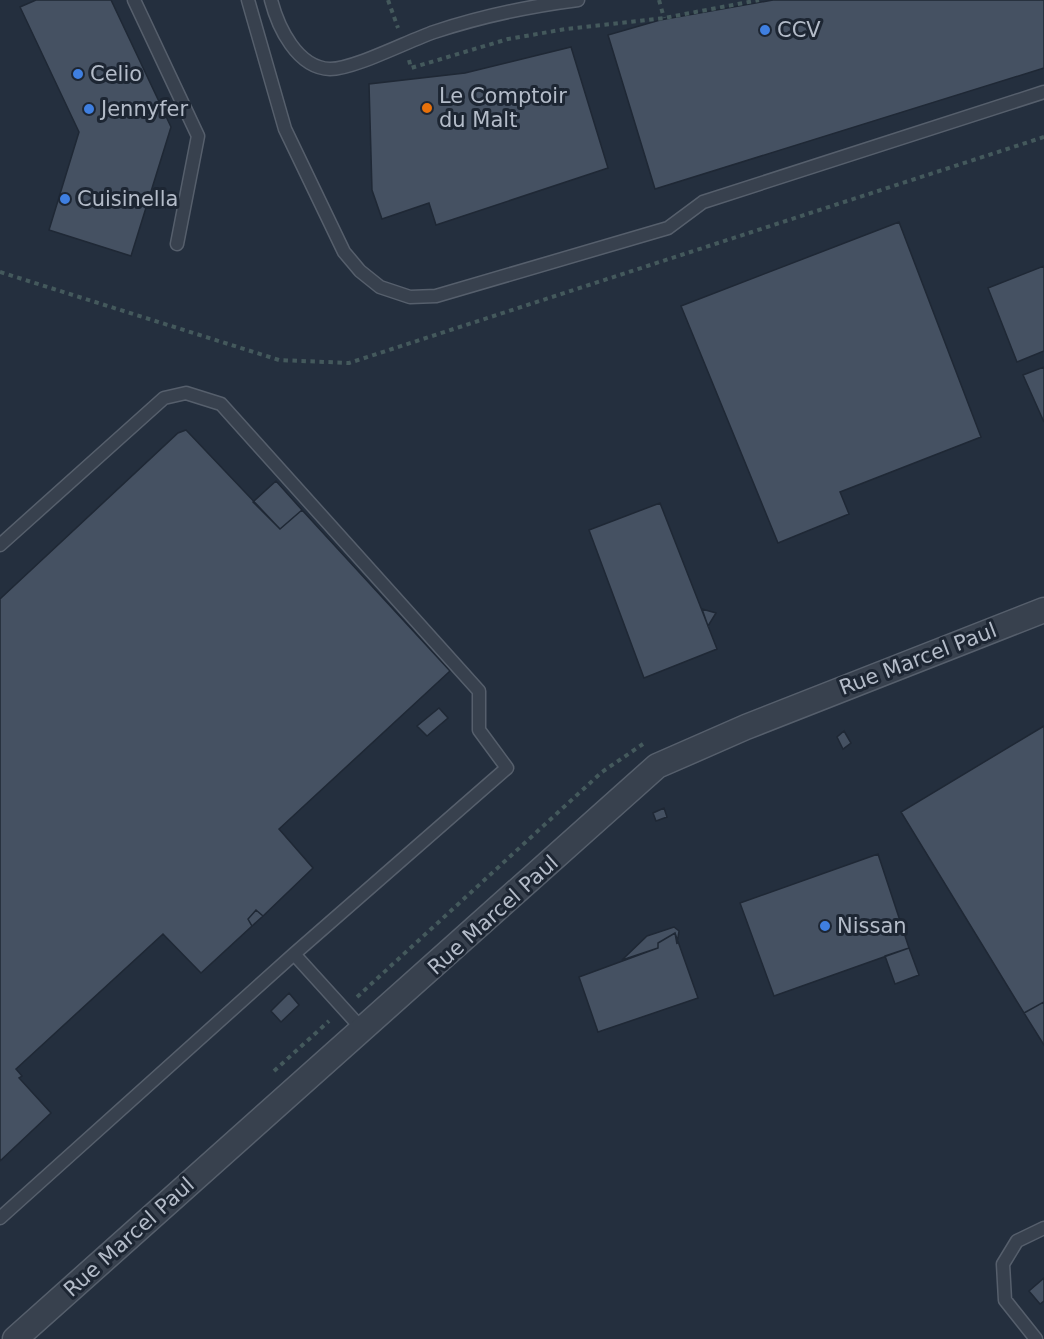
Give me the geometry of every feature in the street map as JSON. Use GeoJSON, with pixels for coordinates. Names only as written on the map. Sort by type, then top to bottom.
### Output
{"type":"FeatureCollection","features":[{"type":"Feature","properties":{"kind":"street","name":"Rue Marcel Paul"},"geometry":{"type":"LineString","coordinates":[[15,1339],[657,766],[746,727],[1044,610]]}},
{"type":"Feature","properties":{"kind":"lane"},"geometry":{"type":"LineString","coordinates":[[134,0],[198,135],[177,244]]}},
{"type":"Feature","properties":{"kind":"lane"},"geometry":{"type":"LineString","coordinates":[[248,0],[285,129],[344,252],[360,271],[380,287],[411,297],[436,296],[668,228],[704,202],[1044,92]]}},
{"type":"Feature","properties":{"kind":"lane"},"geometry":{"type":"LineString","coordinates":[[271,0],[277,20],[289,43],[304,59],[328,69],[349,67],[403,43],[447,29],[578,0]]}},
{"type":"Feature","properties":{"kind":"lane"},"geometry":{"type":"LineString","coordinates":[[0,544],[164,398],[186,393],[221,404],[479,691],[479,730],[507,768],[294,954],[0,1218]]}},
{"type":"Feature","properties":{"kind":"lane"},"geometry":{"type":"LineString","coordinates":[[294,954],[363,1030]]}},
{"type":"Feature","properties":{"kind":"lane"},"geometry":{"type":"LineString","coordinates":[[1036,1339],[1005,1300],[1003,1264],[1017,1241],[1044,1228]]}},
{"type":"Feature","properties":{"kind":"path"},"geometry":{"type":"LineString","coordinates":[[388,0],[411,68],[508,39],[567,29],[663,18],[759,0]]}},
{"type":"Feature","properties":{"kind":"path"},"geometry":{"type":"LineString","coordinates":[[659,0],[663,18]]}},
{"type":"Feature","properties":{"kind":"path"},"geometry":{"type":"LineString","coordinates":[[363,992],[602,772],[636,747]]}},
{"type":"Feature","properties":{"kind":"building"},"geometry":{"type":"Polygon","coordinates":[[[36,0],[111,0],[171,127],[131,256],[49,230],[79,132],[20,7],[36,0]]]}},
{"type":"Feature","properties":{"kind":"building"},"geometry":{"type":"Polygon","coordinates":[[[773,0],[1044,0],[1044,68],[655,189],[608,35],[660,20],[773,0]]]}},
{"type":"Feature","properties":{"kind":"building"},"geometry":{"type":"Polygon","coordinates":[[[571,47],[608,168],[436,225],[429,203],[382,219],[372,190],[369,84],[465,73],[571,47]]]}},
{"type":"Feature","properties":{"kind":"building"},"geometry":{"type":"Polygon","coordinates":[[[899,222],[981,437],[840,492],[849,514],[778,543],[681,306],[899,222]]]}},
{"type":"Feature","properties":{"kind":"building"},"geometry":{"type":"Polygon","coordinates":[[[1044,266],[1044,351],[1017,362],[988,288],[1044,266]]]}},
{"type":"Feature","properties":{"kind":"building"},"geometry":{"type":"Polygon","coordinates":[[[1044,367],[1044,422],[1023,375],[1044,367]]]}},
{"type":"Feature","properties":{"kind":"building"},"geometry":{"type":"Polygon","coordinates":[[[186,430],[280,529],[302,510],[450,671],[279,829],[313,868],[263,916],[256,910],[248,919],[252,926],[201,973],[163,934],[16,1069],[22,1076],[19,1078],[51,1113],[0,1161],[0,599],[178,433],[186,430]]]}},
{"type":"Feature","properties":{"kind":"building"},"geometry":{"type":"Polygon","coordinates":[[[276,481],[302,510],[280,529],[253,502],[276,481]]]}},
{"type":"Feature","properties":{"kind":"building"},"geometry":{"type":"Polygon","coordinates":[[[660,503],[717,649],[644,678],[589,530],[660,503]]]}},
{"type":"Feature","properties":{"kind":"building"},"geometry":{"type":"Polygon","coordinates":[[[702,609],[716,613],[708,626],[702,609]]]}},
{"type":"Feature","properties":{"kind":"building"},"geometry":{"type":"Polygon","coordinates":[[[439,708],[448,718],[427,736],[417,726],[439,708]]]}},
{"type":"Feature","properties":{"kind":"building"},"geometry":{"type":"Polygon","coordinates":[[[1044,726],[1044,1002],[1024,1013],[901,812],[1044,726]]]}},
{"type":"Feature","properties":{"kind":"building"},"geometry":{"type":"Polygon","coordinates":[[[844,731],[851,743],[843,749],[837,737],[844,731]]]}},
{"type":"Feature","properties":{"kind":"building"},"geometry":{"type":"Polygon","coordinates":[[[664,808],[667,817],[656,821],[653,813],[664,808]]]}},
{"type":"Feature","properties":{"kind":"building","name":"Nissan"},"geometry":{"type":"Polygon","coordinates":[[[878,854],[909,948],[774,996],[740,903],[878,854]]]}},
{"type":"Feature","properties":{"kind":"building"},"geometry":{"type":"Polygon","coordinates":[[[256,910],[263,916],[252,926],[248,919],[256,910]]]}},
{"type":"Feature","properties":{"kind":"building"},"geometry":{"type":"Polygon","coordinates":[[[674,927],[679,931],[677,944],[675,933],[658,943],[658,948],[622,960],[647,936],[674,927]]]}},
{"type":"Feature","properties":{"kind":"building"},"geometry":{"type":"Polygon","coordinates":[[[675,933],[698,998],[598,1032],[579,977],[658,948],[658,943],[675,933]]]}},
{"type":"Feature","properties":{"kind":"building"},"geometry":{"type":"Polygon","coordinates":[[[909,948],[919,975],[895,984],[885,956],[909,948]]]}},
{"type":"Feature","properties":{"kind":"building"},"geometry":{"type":"Polygon","coordinates":[[[289,993],[299,1005],[281,1022],[271,1011],[289,993]]]}},
{"type":"Feature","properties":{"kind":"building"},"geometry":{"type":"Polygon","coordinates":[[[1044,1002],[1044,1045],[1024,1013],[1044,1002]]]}},
{"type":"Feature","properties":{"kind":"building"},"geometry":{"type":"Polygon","coordinates":[[[1044,1278],[1044,1301],[1040,1304],[1029,1291],[1044,1278]]]}},
{"type":"Feature","properties":{"kind":"place","name":"CCV"},"geometry":{"type":"Point","coordinates":[765,30]}},
{"type":"Feature","properties":{"kind":"place","name":"Celio"},"geometry":{"type":"Point","coordinates":[78,74]}},
{"type":"Feature","properties":{"kind":"place","name":"Le Comptoir du Malt"},"geometry":{"type":"Point","coordinates":[427,108]}},
{"type":"Feature","properties":{"kind":"place","name":"Jennyfer"},"geometry":{"type":"Point","coordinates":[89,109]}},
{"type":"Feature","properties":{"kind":"place","name":"Cuisinella"},"geometry":{"type":"Point","coordinates":[65,199]}},
{"type":"Feature","properties":{"kind":"place","name":"Nissan"},"geometry":{"type":"Point","coordinates":[825,926]}}]}
